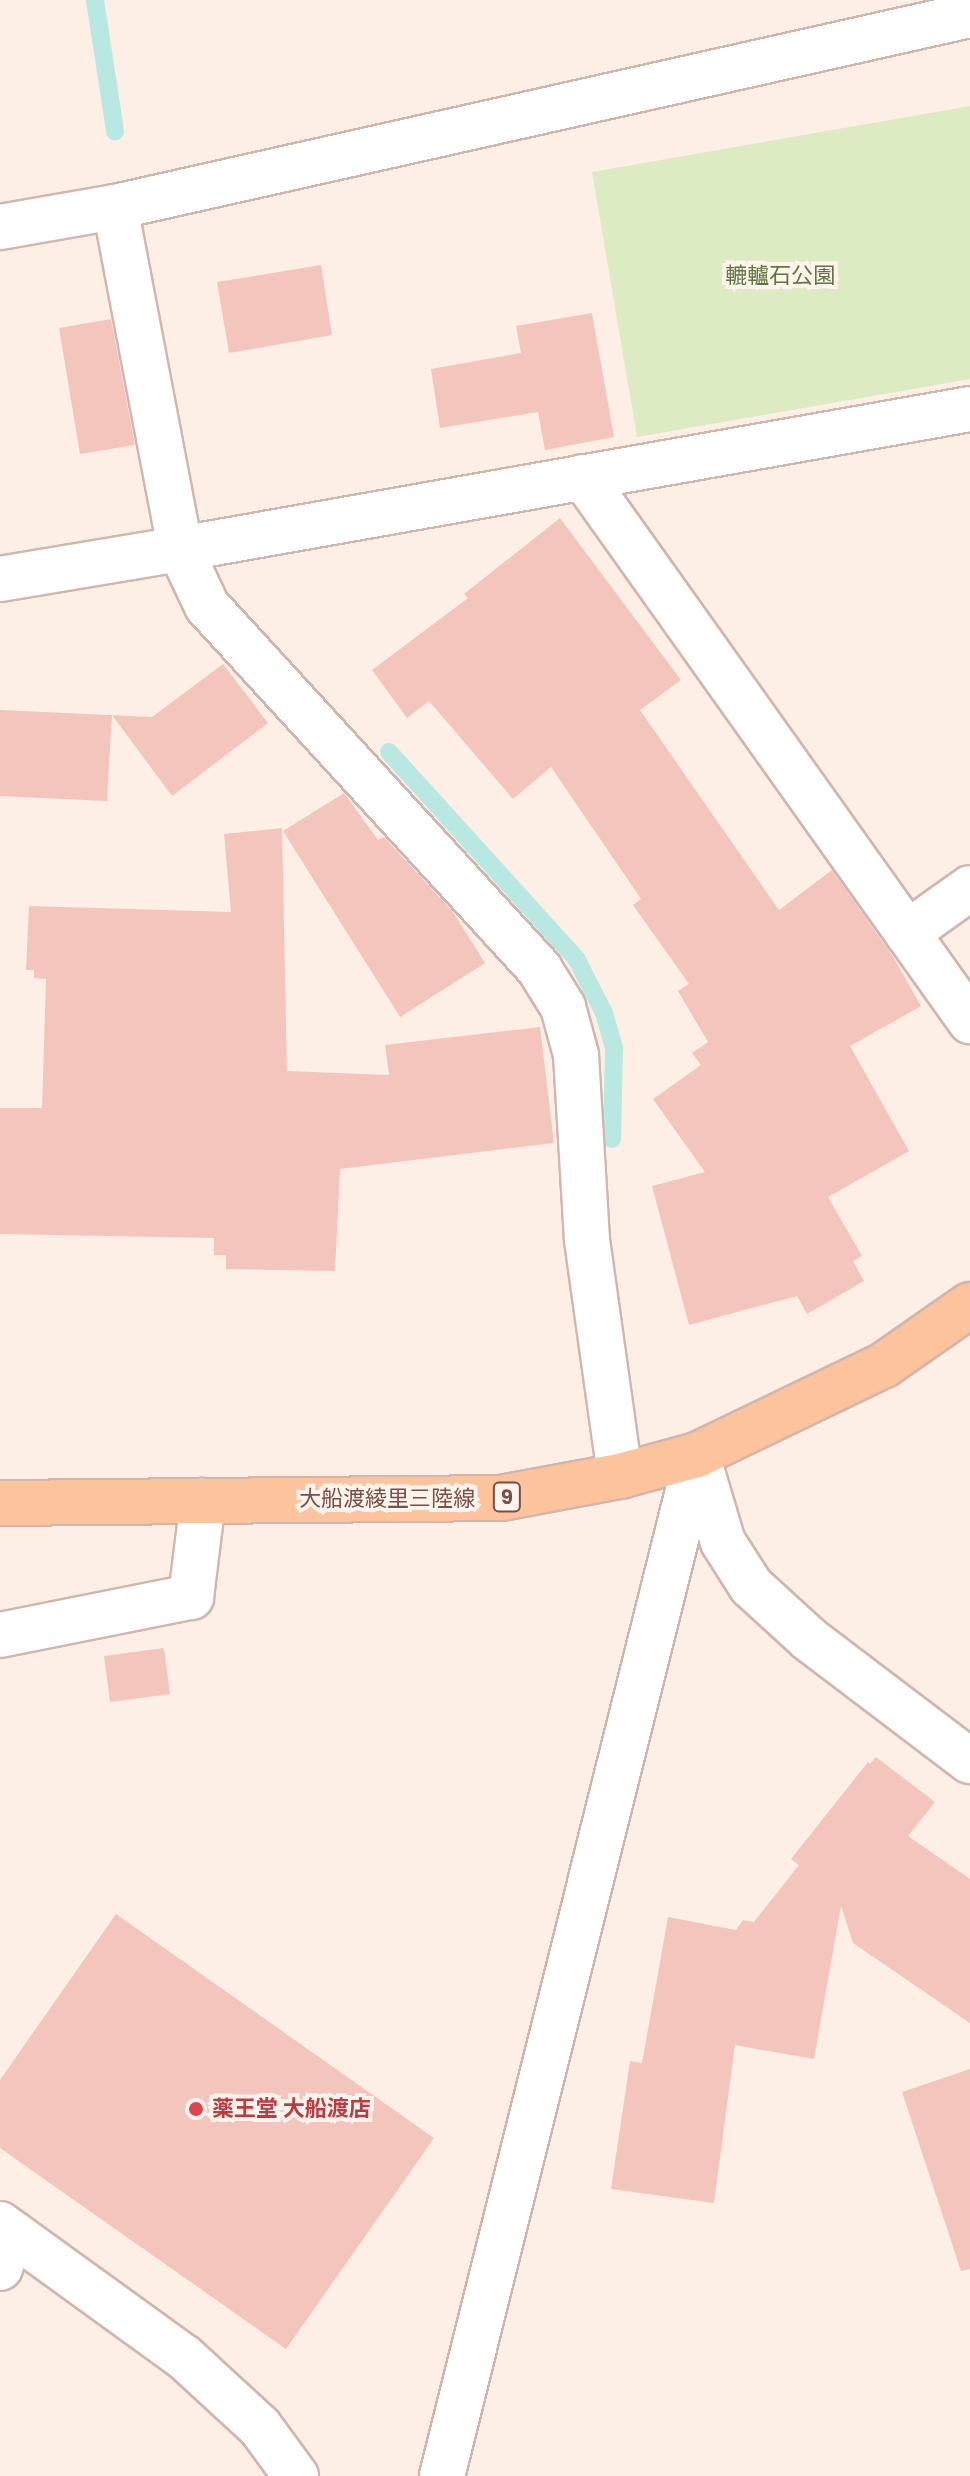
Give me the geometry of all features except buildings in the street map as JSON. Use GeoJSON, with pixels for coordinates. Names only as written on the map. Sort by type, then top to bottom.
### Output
{"type":"FeatureCollection","features":[{"type":"Feature","properties":{"kind":"main road","name":"大船渡綾里三陸線"},"geometry":{"type":"LineString","coordinates":[[0,1503],[501,1498],[620,1476],[697,1455],[884,1365],[970,1305]]}},
{"type":"Feature","properties":{"kind":"street"},"geometry":{"type":"LineString","coordinates":[[0,227],[115,207],[970,15]]}},
{"type":"Feature","properties":{"kind":"street"},"geometry":{"type":"LineString","coordinates":[[115,207],[180,549],[207,606],[540,970],[563,1007],[576,1055],[587,1240],[620,1476]]}},
{"type":"Feature","properties":{"kind":"street"},"geometry":{"type":"LineString","coordinates":[[0,579],[970,409]]}},
{"type":"Feature","properties":{"kind":"street"},"geometry":{"type":"LineString","coordinates":[[583,477],[970,1021]]}},
{"type":"Feature","properties":{"kind":"street"},"geometry":{"type":"LineString","coordinates":[[907,933],[970,888]]}},
{"type":"Feature","properties":{"kind":"street"},"geometry":{"type":"LineString","coordinates":[[697,1455],[723,1542],[751,1586],[809,1639],[970,1761]]}},
{"type":"Feature","properties":{"kind":"street"},"geometry":{"type":"LineString","coordinates":[[442,2476],[697,1455]]}},
{"type":"Feature","properties":{"kind":"street"},"geometry":{"type":"LineString","coordinates":[[0,1635],[191,1597],[203,1501]]}},
{"type":"Feature","properties":{"kind":"street"},"geometry":{"type":"LineString","coordinates":[[4,2241],[184,2357],[260,2427],[296,2476]]}},
{"type":"Feature","properties":{"kind":"green space","name":"轆轤石公園"},"geometry":{"type":"Polygon","coordinates":[[[970,106],[970,379],[637,437],[592,172],[970,106]]]}},
{"type":"Feature","properties":{"kind":"waterway"},"geometry":{"type":"LineString","coordinates":[[95,0],[115,131]]}},
{"type":"Feature","properties":{"kind":"waterway"},"geometry":{"type":"LineString","coordinates":[[389,752],[576,958],[604,1013],[614,1049],[612,1139]]}},
{"type":"Feature","properties":{"kind":"place","name":"薬王堂 大船渡店"},"geometry":{"type":"Point","coordinates":[196,2109]}}]}
